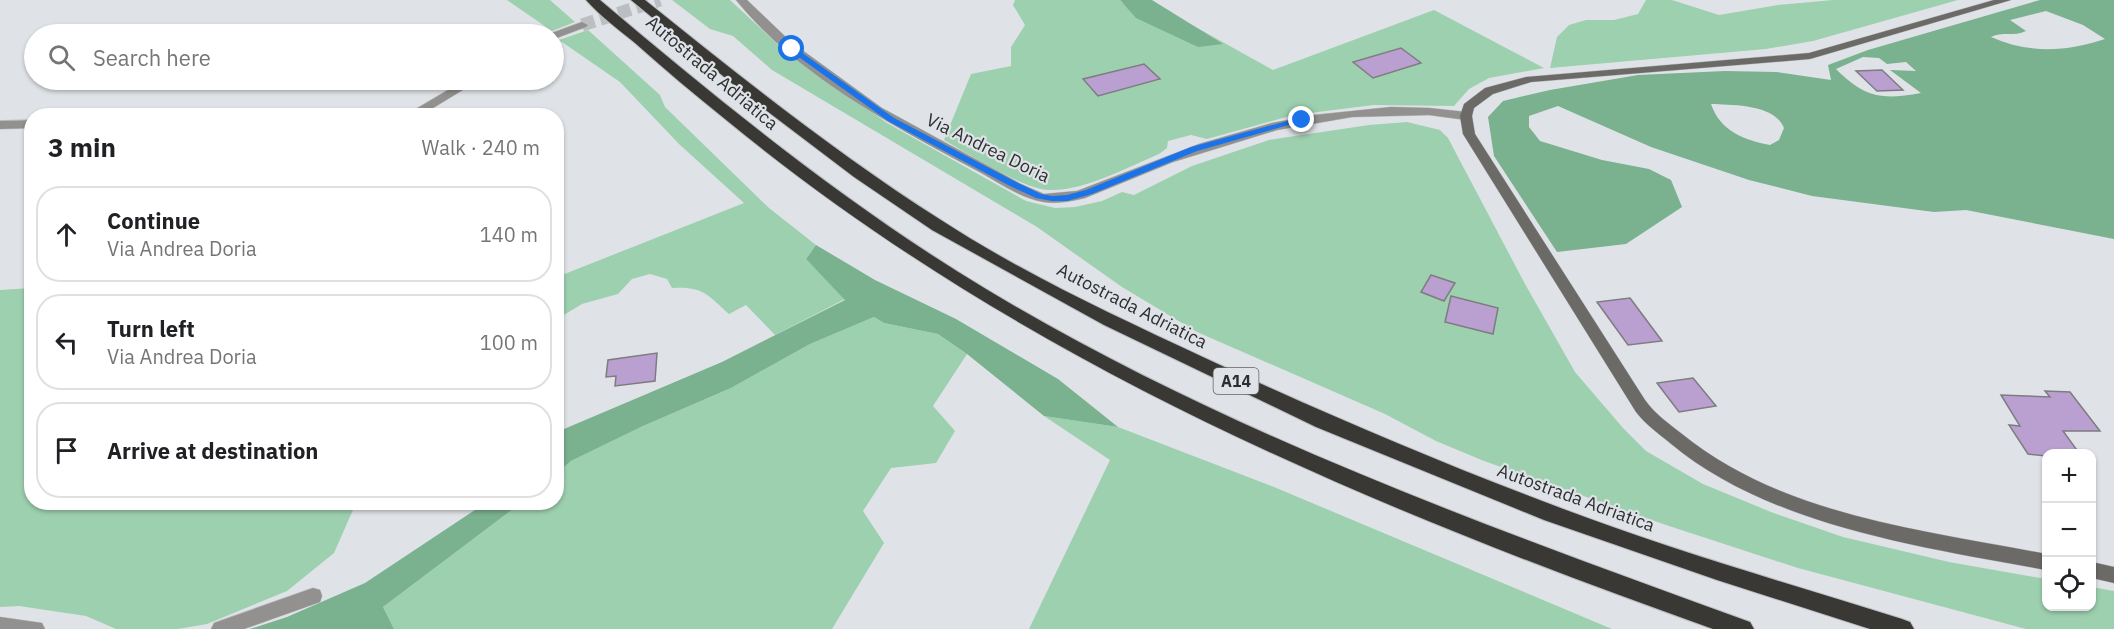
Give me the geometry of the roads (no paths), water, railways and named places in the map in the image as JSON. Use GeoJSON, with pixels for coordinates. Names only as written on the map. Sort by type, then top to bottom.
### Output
{"type":"FeatureCollection","features":[{"type":"Feature","properties":{"kind":"highway","name":"Autostrada Adriatica"},"geometry":{"type":"LineString","coordinates":[[592,0],[764,145],[832,196],[984,296],[1082,351],[1306,461],[1521,548],[1742,629]]}},
{"type":"Feature","properties":{"kind":"highway","name":"Autostrada Adriatica"},"geometry":{"type":"LineString","coordinates":[[637,0],[860,174],[948,231],[1016,271],[1110,321],[1323,422],[1552,513],[1717,571],[1902,629]]}},
{"type":"Feature","properties":{"kind":"main road"},"geometry":{"type":"LineString","coordinates":[[2006,0],[1810,56],[1567,75],[1502,85],[1478,98],[1468,107],[1466,116],[1469,135],[1605,352],[1648,416],[1674,439],[1711,464],[1795,503],[1930,541],[2042,561]]}},
{"type":"Feature","properties":{"kind":"main road"},"geometry":{"type":"LineString","coordinates":[[2096,571],[2114,575]]}},
{"type":"Feature","properties":{"kind":"street","name":"Via Andrea Doria"},"geometry":{"type":"LineString","coordinates":[[741,0],[792,49],[891,119],[1011,183],[1039,196],[1052,199],[1067,198],[1089,192],[1194,149],[1302,120],[1376,112],[1444,112],[1466,116]]}},
{"type":"Feature","properties":{"kind":"street"},"geometry":{"type":"LineString","coordinates":[[564,32],[582,25]]}},
{"type":"Feature","properties":{"kind":"street"},"geometry":{"type":"LineString","coordinates":[[424,108],[456,90]]}},
{"type":"Feature","properties":{"kind":"street"},"geometry":{"type":"LineString","coordinates":[[0,125],[24,124]]}},
{"type":"Feature","properties":{"kind":"street"},"geometry":{"type":"LineString","coordinates":[[221,629],[313,596]]}},
{"type":"Feature","properties":{"kind":"street"},"geometry":{"type":"LineString","coordinates":[[0,625],[35,629]]}},
{"type":"Feature","properties":{"kind":"tunnel"},"geometry":{"type":"LineString","coordinates":[[582,25],[660,0]]}}]}
